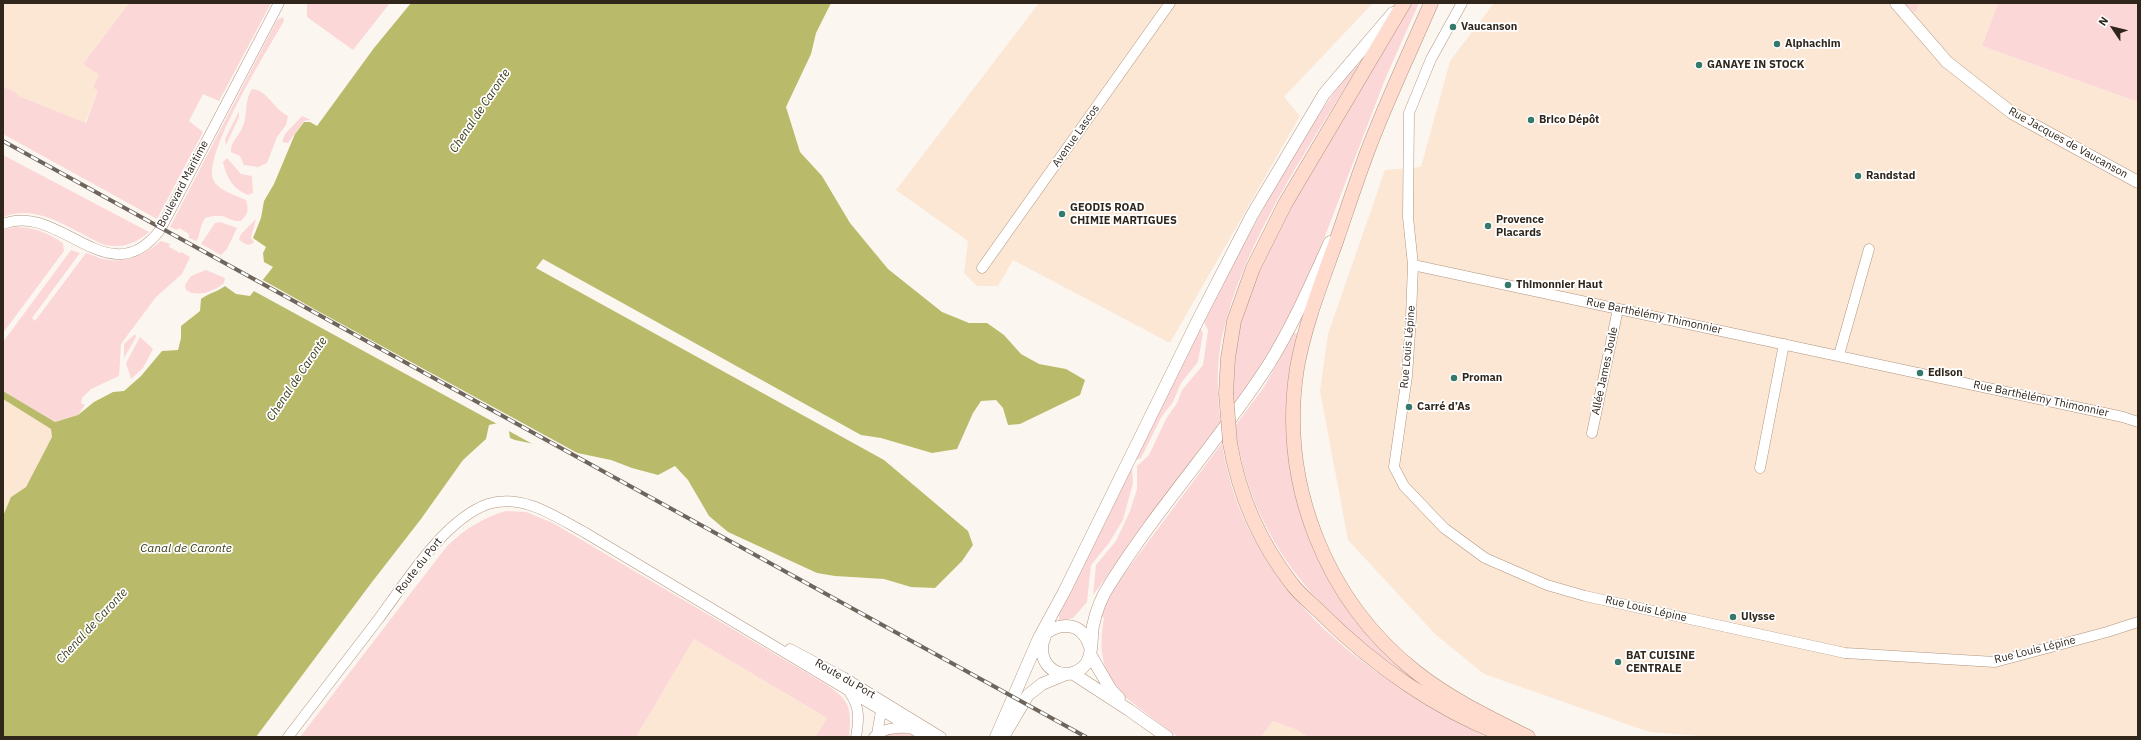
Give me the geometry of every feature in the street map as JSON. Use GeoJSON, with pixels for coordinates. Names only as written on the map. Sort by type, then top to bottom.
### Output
{"type":"FeatureCollection","features":[{"type":"Feature","properties":{"kind":"main road"},"geometry":{"type":"LineString","coordinates":[[1403,3],[1285,204],[1253,268],[1234,321],[1228,358],[1226,393],[1230,444],[1238,478],[1254,522],[1268,549],[1292,585],[1333,626],[1378,663],[1446,708],[1470,721],[1508,737]]}},
{"type":"Feature","properties":{"kind":"main road"},"geometry":{"type":"LineString","coordinates":[[1431,3],[1369,148],[1313,308],[1297,369],[1294,400],[1294,458],[1309,518],[1323,553],[1341,587],[1362,616],[1392,649],[1434,685],[1475,710],[1528,737]]}},
{"type":"Feature","properties":{"kind":"street","name":"Avenue Lascos"},"geometry":{"type":"LineString","coordinates":[[982,268],[1170,3]]}},
{"type":"Feature","properties":{"kind":"street"},"geometry":{"type":"LineString","coordinates":[[996,737],[1064,592],[1198,320],[1252,215],[1324,94],[1403,3]]}},
{"type":"Feature","properties":{"kind":"street"},"geometry":{"type":"LineString","coordinates":[[1414,265],[1408,217],[1409,113],[1431,59],[1462,3]]}},
{"type":"Feature","properties":{"kind":"street","name":"Rue Jacques de Vaucanson"},"geometry":{"type":"LineString","coordinates":[[1896,3],[1947,62],[2012,113],[2138,182]]}},
{"type":"Feature","properties":{"kind":"street","name":"Boulevard Maritime"},"geometry":{"type":"LineString","coordinates":[[3,224],[22,219],[40,222],[89,247],[110,254],[128,253],[148,243],[160,230],[278,4]]}},
{"type":"Feature","properties":{"kind":"street"},"geometry":{"type":"LineString","coordinates":[[1003,737],[1028,694],[1042,684],[1081,669],[1087,662],[1095,619],[1109,585],[1167,501],[1269,363],[1299,311],[1353,192]]}},
{"type":"Feature","properties":{"kind":"street"},"geometry":{"type":"LineString","coordinates":[[1839,355],[1869,249]]}},
{"type":"Feature","properties":{"kind":"street","name":"Rue Barthélémy Thimonnier"},"geometry":{"type":"LineString","coordinates":[[1414,265],[1839,355],[2122,417],[2138,422]]}},
{"type":"Feature","properties":{"kind":"street","name":"Rue Louis Lépine"},"geometry":{"type":"LineString","coordinates":[[1414,265],[1407,376],[1394,467],[1404,486],[1444,528],[1485,558],[1547,585],[1585,596],[1845,653],[1995,662],[2107,632],[2138,622]]}},
{"type":"Feature","properties":{"kind":"street","name":"Allée James Joule"},"geometry":{"type":"LineString","coordinates":[[1592,433],[1618,309]]}},
{"type":"Feature","properties":{"kind":"street"},"geometry":{"type":"LineString","coordinates":[[1760,468],[1784,344]]}},
{"type":"Feature","properties":{"kind":"street","name":"Route du Port"},"geometry":{"type":"LineString","coordinates":[[288,737],[439,540],[456,524],[473,512],[489,504],[507,502],[527,503],[552,514],[745,627],[850,693],[926,737]]}},
{"type":"Feature","properties":{"kind":"street"},"geometry":{"type":"LineString","coordinates":[[1043,635],[1064,626],[1072,626],[1081,631],[1088,638],[1090,651],[1111,690],[1129,710]]}},
{"type":"Feature","properties":{"kind":"street","name":"Route du Port"},"geometry":{"type":"LineString","coordinates":[[745,627],[811,660],[882,700],[941,737]]}},
{"type":"Feature","properties":{"kind":"street"},"geometry":{"type":"LineString","coordinates":[[1043,635],[1042,647],[1045,662],[1054,671],[1069,674],[1129,710],[1167,737]]}},
{"type":"Feature","properties":{"kind":"street"},"geometry":{"type":"LineString","coordinates":[[850,693],[858,709],[859,724]]}},
{"type":"Feature","properties":{"kind":"street"},"geometry":{"type":"LineString","coordinates":[[882,700],[877,709],[876,735],[892,728],[911,728]]}},
{"type":"Feature","properties":{"kind":"street"},"geometry":{"type":"LineString","coordinates":[[856,737],[859,724],[863,716],[877,709]]}},
{"type":"Feature","properties":{"kind":"shaded area"},"geometry":{"type":"Polygon","coordinates":[[[3,3],[129,3],[83,64],[99,75],[98,90],[85,123],[19,96],[16,92],[3,87],[3,3]]]}},
{"type":"Feature","properties":{"kind":"shaded area"},"geometry":{"type":"Polygon","coordinates":[[[129,3],[271,3],[219,101],[203,94],[189,121],[203,132],[157,219],[3,134],[3,87],[16,92],[19,96],[86,123],[98,90],[93,88],[99,75],[83,64],[129,3]]]}},
{"type":"Feature","properties":{"kind":"shaded area"},"geometry":{"type":"Polygon","coordinates":[[[307,3],[390,3],[353,50],[307,17],[307,3]]]}},
{"type":"Feature","properties":{"kind":"shaded area"},"geometry":{"type":"Polygon","coordinates":[[[1039,3],[1373,3],[1284,97],[1300,116],[1170,343],[1013,260],[998,286],[977,286],[964,273],[968,241],[896,190],[1039,3]]]}},
{"type":"Feature","properties":{"kind":"shaded area"},"geometry":{"type":"Polygon","coordinates":[[[1411,3],[1419,3],[1386,77],[1307,283],[1271,352],[1234,405],[1233,359],[1241,318],[1252,283],[1294,200],[1411,3]]]}},
{"type":"Feature","properties":{"kind":"shaded area"},"geometry":{"type":"Polygon","coordinates":[[[1494,3],[1904,3],[1915,13],[1920,3],[1998,3],[1982,46],[2138,102],[2138,737],[1712,737],[1649,732],[1484,674],[1435,634],[1348,540],[1320,391],[1328,334],[1385,170],[1421,167],[1450,61],[1494,3]]]}},
{"type":"Feature","properties":{"kind":"shaded area"},"geometry":{"type":"Polygon","coordinates":[[[1904,3],[1920,3],[1915,13],[1904,3]]]}},
{"type":"Feature","properties":{"kind":"shaded area"},"geometry":{"type":"Polygon","coordinates":[[[1998,3],[2138,3],[2138,102],[1982,46],[1998,3]]]}},
{"type":"Feature","properties":{"kind":"shaded area"},"geometry":{"type":"Polygon","coordinates":[[[283,17],[284,21],[252,76],[227,124],[218,146],[213,165],[213,179],[215,183],[228,192],[246,200],[248,209],[246,214],[241,221],[232,220],[223,216],[205,218],[197,241],[189,238],[189,234],[179,228],[177,230],[170,227],[277,20],[283,17]]]}},
{"type":"Feature","properties":{"kind":"shaded area"},"geometry":{"type":"Polygon","coordinates":[[[1356,65],[1358,66],[1279,197],[1245,266],[1232,301],[1220,348],[1218,392],[1221,425],[1093,595],[1096,565],[1116,541],[1130,511],[1137,489],[1137,466],[1149,455],[1166,419],[1177,403],[1182,390],[1203,365],[1208,330],[1204,322],[1248,236],[1296,152],[1332,96],[1356,65]]]}},
{"type":"Feature","properties":{"kind":"shaded area"},"geometry":{"type":"Polygon","coordinates":[[[252,89],[258,90],[266,96],[278,109],[288,116],[286,125],[277,137],[267,163],[258,167],[244,165],[240,156],[231,152],[232,145],[243,126],[248,98],[252,89]]]}},
{"type":"Feature","properties":{"kind":"shaded area"},"geometry":{"type":"Polygon","coordinates":[[[239,111],[239,117],[226,145],[225,139],[239,111]]]}},
{"type":"Feature","properties":{"kind":"shaded area"},"geometry":{"type":"Polygon","coordinates":[[[302,116],[311,120],[304,121],[288,143],[282,142],[285,134],[302,116]]]}},
{"type":"Feature","properties":{"kind":"shaded area"},"geometry":{"type":"Polygon","coordinates":[[[3,155],[149,232],[132,243],[115,246],[102,244],[54,220],[42,216],[29,213],[3,217],[3,155]]]}},
{"type":"Feature","properties":{"kind":"shaded area"},"geometry":{"type":"Polygon","coordinates":[[[227,158],[241,174],[252,176],[253,193],[248,195],[242,192],[234,186],[228,178],[223,162],[227,158]]]}},
{"type":"Feature","properties":{"kind":"shaded area"},"geometry":{"type":"Polygon","coordinates":[[[256,219],[251,238],[254,242],[248,245],[239,239],[241,234],[256,219]]]}},
{"type":"Feature","properties":{"kind":"shaded area"},"geometry":{"type":"Polygon","coordinates":[[[220,222],[237,228],[227,249],[221,255],[201,244],[215,223],[220,222]]]}},
{"type":"Feature","properties":{"kind":"shaded area"},"geometry":{"type":"Polygon","coordinates":[[[16,227],[35,229],[52,236],[63,243],[64,251],[3,333],[3,230],[16,227]]]}},
{"type":"Feature","properties":{"kind":"shaded area"},"geometry":{"type":"Polygon","coordinates":[[[161,241],[170,244],[169,247],[190,257],[182,274],[156,297],[121,344],[119,376],[91,389],[82,398],[81,403],[85,405],[78,415],[55,422],[3,391],[3,342],[71,250],[80,253],[32,318],[35,321],[86,253],[103,259],[127,259],[142,254],[161,241]]]}},
{"type":"Feature","properties":{"kind":"shaded area"},"geometry":{"type":"Polygon","coordinates":[[[206,270],[225,278],[224,283],[216,289],[206,292],[195,293],[186,290],[185,285],[191,276],[206,270]]]}},
{"type":"Feature","properties":{"kind":"shaded area"},"geometry":{"type":"Polygon","coordinates":[[[1200,328],[1203,333],[1198,362],[1181,383],[1173,402],[1162,416],[1141,458],[1136,460],[1200,328]]]}},
{"type":"Feature","properties":{"kind":"shaded area"},"geometry":{"type":"Polygon","coordinates":[[[1294,333],[1298,334],[1288,431],[1317,552],[1409,676],[1375,652],[1345,626],[1317,599],[1293,570],[1273,539],[1256,504],[1243,467],[1235,426],[1264,387],[1294,333]]]}},
{"type":"Feature","properties":{"kind":"shaded area"},"geometry":{"type":"Polygon","coordinates":[[[135,334],[136,337],[124,358],[124,344],[135,334]]]}},
{"type":"Feature","properties":{"kind":"shaded area"},"geometry":{"type":"Polygon","coordinates":[[[140,337],[153,349],[143,368],[131,379],[126,363],[140,337]]]}},
{"type":"Feature","properties":{"kind":"shaded area"},"geometry":{"type":"Polygon","coordinates":[[[3,399],[51,429],[52,437],[26,487],[11,497],[3,516],[3,399]]]}},
{"type":"Feature","properties":{"kind":"shaded area"},"geometry":{"type":"Polygon","coordinates":[[[1222,443],[1234,494],[1255,541],[1283,583],[1316,621],[1354,655],[1396,686],[1440,713],[1486,737],[1308,737],[1297,730],[1273,721],[1261,737],[1178,737],[1126,698],[1103,669],[1105,667],[1102,654],[1102,630],[1104,618],[1101,616],[1112,590],[1222,443]]]}},
{"type":"Feature","properties":{"kind":"shaded area"},"geometry":{"type":"Polygon","coordinates":[[[1132,467],[1133,483],[1123,520],[1109,543],[1091,565],[1087,602],[1073,618],[1059,621],[1059,615],[1132,467]]]}},
{"type":"Feature","properties":{"kind":"shaded area"},"geometry":{"type":"Polygon","coordinates":[[[506,511],[526,512],[553,523],[824,683],[839,694],[847,705],[850,718],[849,737],[815,737],[827,718],[694,639],[636,737],[300,737],[447,546],[460,534],[474,525],[489,517],[506,511]]]}},
{"type":"Feature","properties":{"kind":"shaded area"},"geometry":{"type":"Polygon","coordinates":[[[694,639],[827,718],[815,737],[636,737],[694,639]]]}},
{"type":"Feature","properties":{"kind":"shaded area"},"geometry":{"type":"Polygon","coordinates":[[[1273,721],[1297,730],[1308,737],[1261,737],[1273,721]]]}},
{"type":"Feature","properties":{"kind":"shaded area"},"geometry":{"type":"Polygon","coordinates":[[[903,732],[918,737],[884,737],[890,734],[903,732]]]}},
{"type":"Feature","properties":{"kind":"water","name":"Canal de Caronte"},"geometry":{"type":"Polygon","coordinates":[[[411,3],[831,3],[816,33],[811,54],[786,107],[800,152],[822,176],[850,223],[888,269],[942,312],[969,323],[987,323],[1004,335],[1021,354],[1039,364],[1066,369],[1085,380],[1080,395],[1020,424],[1008,425],[1003,408],[996,400],[981,401],[973,413],[957,449],[932,453],[881,438],[861,435],[543,259],[536,268],[884,460],[968,531],[973,545],[962,561],[935,588],[911,587],[884,579],[835,576],[817,573],[728,532],[709,516],[688,480],[675,466],[658,475],[632,468],[611,460],[515,440],[510,438],[508,425],[498,423],[489,425],[486,439],[463,460],[421,519],[256,737],[3,737],[3,516],[11,497],[26,487],[52,437],[51,429],[3,399],[3,391],[55,422],[78,415],[94,402],[113,392],[124,391],[141,376],[162,351],[178,350],[181,338],[181,326],[200,311],[201,299],[225,286],[236,294],[250,296],[273,267],[264,262],[263,253],[266,247],[253,238],[261,218],[264,201],[274,184],[295,134],[304,122],[310,122],[317,126],[374,48],[411,3]]]}},
{"type":"Feature","properties":{"kind":"pier"},"geometry":{"type":"Polygon","coordinates":[[[261,279],[581,455],[538,447],[507,430],[507,427],[499,425],[252,290],[261,279]]]}},
{"type":"Feature","properties":{"kind":"railway"},"geometry":{"type":"LineString","coordinates":[[3,141],[1086,737]]}},
{"type":"Feature","properties":{"kind":"place","name":"Vaucanson"},"geometry":{"type":"Point","coordinates":[1453,27]}},
{"type":"Feature","properties":{"kind":"place","name":"Alphachim"},"geometry":{"type":"Point","coordinates":[1777,44]}},
{"type":"Feature","properties":{"kind":"place","name":"GANAYE IN STOCK"},"geometry":{"type":"Point","coordinates":[1699,65]}},
{"type":"Feature","properties":{"kind":"place","name":"Brico Dépôt"},"geometry":{"type":"Point","coordinates":[1531,120]}},
{"type":"Feature","properties":{"kind":"place","name":"Randstad"},"geometry":{"type":"Point","coordinates":[1858,176]}},
{"type":"Feature","properties":{"kind":"place","name":"GEODIS ROAD CHIMIE MARTIGUES"},"geometry":{"type":"Point","coordinates":[1062,214]}},
{"type":"Feature","properties":{"kind":"place","name":"Provence Placards"},"geometry":{"type":"Point","coordinates":[1488,226]}},
{"type":"Feature","properties":{"kind":"place","name":"Thimonnier Haut"},"geometry":{"type":"Point","coordinates":[1508,285]}},
{"type":"Feature","properties":{"kind":"place","name":"Edison"},"geometry":{"type":"Point","coordinates":[1920,373]}},
{"type":"Feature","properties":{"kind":"place","name":"Proman"},"geometry":{"type":"Point","coordinates":[1454,378]}},
{"type":"Feature","properties":{"kind":"place","name":"Carré d’As"},"geometry":{"type":"Point","coordinates":[1409,407]}},
{"type":"Feature","properties":{"kind":"place","name":"Ulysse"},"geometry":{"type":"Point","coordinates":[1733,617]}},
{"type":"Feature","properties":{"kind":"place","name":"BAT CUISINE CENTRALE"},"geometry":{"type":"Point","coordinates":[1618,662]}},
{"type":"Feature","properties":{"kind":"water label","name":"Chenal de Caronte"},"geometry":{"type":"Point","coordinates":[480,111]}},
{"type":"Feature","properties":{"kind":"water label","name":"Chenal de Caronte"},"geometry":{"type":"Point","coordinates":[297,379]}},
{"type":"Feature","properties":{"kind":"water label","name":"Chenal de Caronte"},"geometry":{"type":"Point","coordinates":[92,626]}}]}
